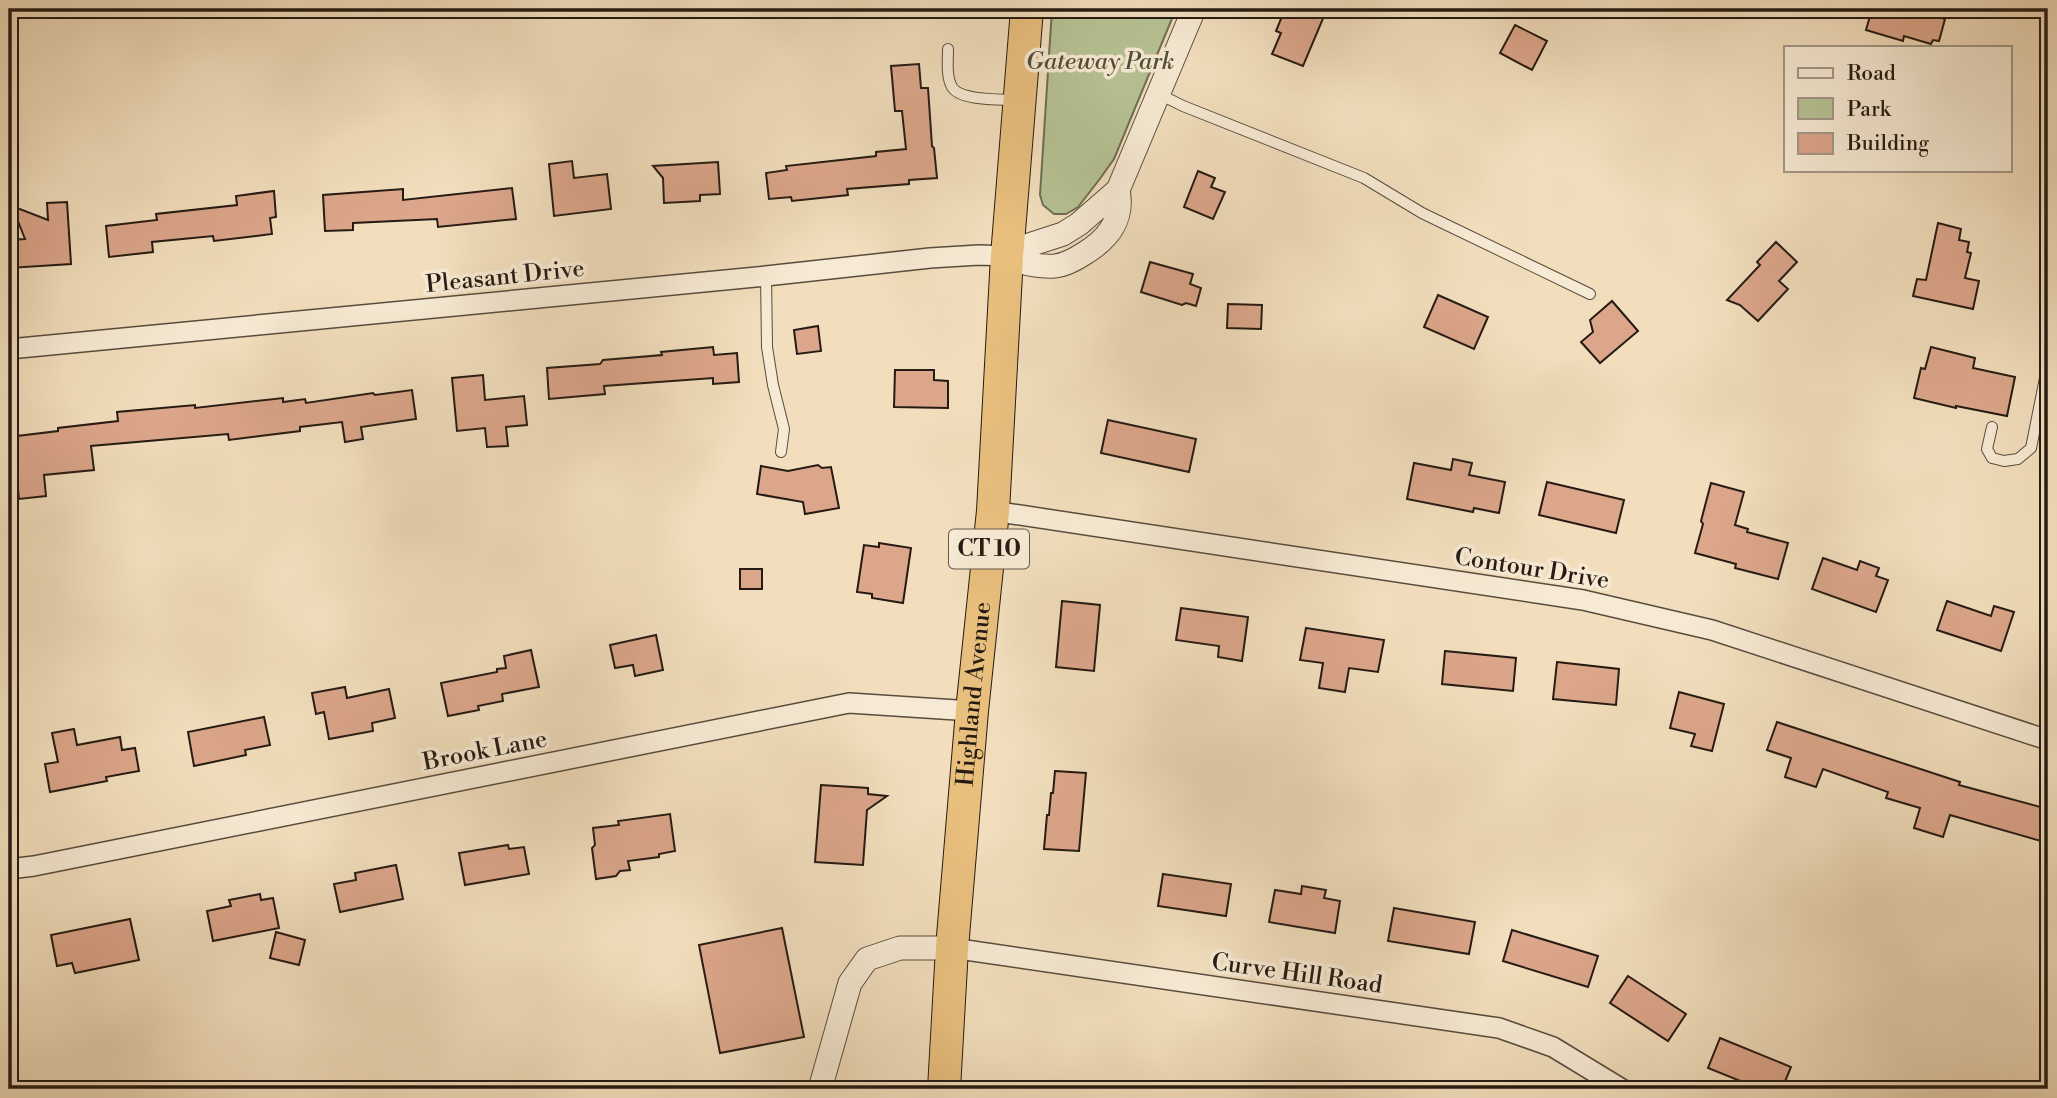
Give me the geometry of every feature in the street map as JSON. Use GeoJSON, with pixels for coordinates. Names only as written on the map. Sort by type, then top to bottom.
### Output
{"type":"FeatureCollection","features":[{"type":"Feature","properties":{"kind":"highway","name":"Highland Avenue"},"geometry":{"type":"LineString","coordinates":[[944,1089],[952,948],[972,711],[993,511],[1007,257],[1027,9]]}},
{"type":"Feature","properties":{"kind":"street"},"geometry":{"type":"LineString","coordinates":[[1007,257],[1023,247],[1063,234],[1079,224],[1118,190],[1194,9]]}},
{"type":"Feature","properties":{"kind":"street","name":"Pleasant Drive"},"geometry":{"type":"LineString","coordinates":[[9,349],[930,258],[979,255],[1007,257]]}},
{"type":"Feature","properties":{"kind":"street","name":"Contour Drive"},"geometry":{"type":"LineString","coordinates":[[993,511],[1583,600],[1712,630],[2048,740]]}},
{"type":"Feature","properties":{"kind":"street","name":"Brook Lane"},"geometry":{"type":"LineString","coordinates":[[9,869],[849,703],[972,711]]}},
{"type":"Feature","properties":{"kind":"street"},"geometry":{"type":"LineString","coordinates":[[820,1089],[850,983],[867,959],[900,948],[952,948]]}},
{"type":"Feature","properties":{"kind":"street","name":"Curve Hill Road"},"geometry":{"type":"LineString","coordinates":[[952,948],[1499,1028],[1553,1047],[1622,1089]]}},
{"type":"Feature","properties":{"kind":"lane"},"geometry":{"type":"LineString","coordinates":[[948,48],[948,72],[953,88],[963,96],[1019,100]]}},
{"type":"Feature","properties":{"kind":"lane"},"geometry":{"type":"LineString","coordinates":[[1159,94],[1364,178],[1422,213],[1590,294]]}},
{"type":"Feature","properties":{"kind":"lane"},"geometry":{"type":"LineString","coordinates":[[766,276],[768,346],[773,385],[784,429],[781,452]]}},
{"type":"Feature","properties":{"kind":"lane"},"geometry":{"type":"LineString","coordinates":[[1992,427],[1987,449],[1992,458],[2004,461],[2018,459],[2031,448],[2048,363]]}},
{"type":"Feature","properties":{"kind":"green space","name":"Gateway Park"},"geometry":{"type":"Polygon","coordinates":[[[1052,9],[1176,9],[1114,159],[1078,207],[1066,214],[1054,214],[1043,205],[1040,195],[1052,9]]]}},
{"type":"Feature","properties":{"kind":"building"},"geometry":{"type":"Polygon","coordinates":[[[1285,9],[1327,9],[1303,66],[1272,54],[1281,33],[1276,31],[1285,9]]]}},
{"type":"Feature","properties":{"kind":"building"},"geometry":{"type":"Polygon","coordinates":[[[1872,9],[1905,16],[1909,9],[1945,19],[1939,41],[1933,40],[1931,44],[1904,36],[1903,41],[1866,30],[1872,9]]]}},
{"type":"Feature","properties":{"kind":"building"},"geometry":{"type":"Polygon","coordinates":[[[1515,25],[1547,41],[1532,70],[1500,53],[1515,25]]]}},
{"type":"Feature","properties":{"kind":"building"},"geometry":{"type":"Polygon","coordinates":[[[919,64],[921,88],[928,88],[937,178],[909,180],[909,184],[847,189],[848,195],[792,201],[791,197],[769,199],[766,173],[787,170],[786,166],[876,156],[876,152],[906,149],[902,111],[895,111],[891,66],[919,64]]]}},
{"type":"Feature","properties":{"kind":"building"},"geometry":{"type":"Polygon","coordinates":[[[572,161],[574,178],[607,174],[611,209],[554,216],[549,164],[572,161]]]}},
{"type":"Feature","properties":{"kind":"building"},"geometry":{"type":"Polygon","coordinates":[[[718,162],[720,194],[700,195],[700,201],[664,203],[663,178],[653,166],[718,162]]]}},
{"type":"Feature","properties":{"kind":"building"},"geometry":{"type":"Polygon","coordinates":[[[1198,171],[1215,178],[1211,187],[1225,192],[1213,219],[1184,207],[1198,171]]]}},
{"type":"Feature","properties":{"kind":"building"},"geometry":{"type":"Polygon","coordinates":[[[512,188],[516,219],[438,227],[437,219],[353,223],[353,230],[325,231],[323,195],[403,189],[403,200],[512,188]]]}},
{"type":"Feature","properties":{"kind":"building"},"geometry":{"type":"Polygon","coordinates":[[[274,191],[276,217],[270,218],[272,234],[214,241],[213,236],[152,242],[153,252],[109,257],[106,226],[157,220],[156,214],[237,205],[236,196],[274,191]]]}},
{"type":"Feature","properties":{"kind":"building"},"geometry":{"type":"Polygon","coordinates":[[[67,202],[71,264],[9,268],[9,240],[25,239],[12,206],[48,220],[47,203],[67,202]]]}},
{"type":"Feature","properties":{"kind":"building"},"geometry":{"type":"Polygon","coordinates":[[[1938,223],[1961,229],[1959,240],[1969,242],[1967,252],[1971,253],[1965,278],[1979,281],[1973,309],[1913,296],[1917,279],[1926,280],[1938,223]]]}},
{"type":"Feature","properties":{"kind":"building"},"geometry":{"type":"Polygon","coordinates":[[[1776,242],[1797,262],[1779,281],[1788,289],[1758,321],[1740,305],[1727,300],[1760,265],[1757,262],[1776,242]]]}},
{"type":"Feature","properties":{"kind":"building"},"geometry":{"type":"Polygon","coordinates":[[[1150,262],[1193,274],[1190,284],[1201,288],[1196,306],[1186,303],[1182,305],[1141,292],[1150,262]]]}},
{"type":"Feature","properties":{"kind":"building"},"geometry":{"type":"Polygon","coordinates":[[[1438,295],[1488,317],[1474,349],[1424,327],[1438,295]]]}},
{"type":"Feature","properties":{"kind":"building"},"geometry":{"type":"Polygon","coordinates":[[[1612,301],[1638,331],[1600,363],[1581,342],[1593,332],[1590,320],[1612,301]]]}},
{"type":"Feature","properties":{"kind":"building"},"geometry":{"type":"Polygon","coordinates":[[[1228,304],[1262,305],[1261,329],[1227,328],[1228,304]]]}},
{"type":"Feature","properties":{"kind":"building"},"geometry":{"type":"Polygon","coordinates":[[[818,326],[821,351],[797,354],[794,330],[818,326]]]}},
{"type":"Feature","properties":{"kind":"building"},"geometry":{"type":"Polygon","coordinates":[[[713,347],[714,355],[737,353],[739,382],[713,384],[713,378],[604,386],[605,394],[549,399],[547,368],[600,364],[603,360],[713,347]]]}},
{"type":"Feature","properties":{"kind":"building"},"geometry":{"type":"Polygon","coordinates":[[[1931,347],[1975,358],[1973,368],[2015,377],[2007,416],[1914,398],[1921,368],[1925,369],[1931,347]]]}},
{"type":"Feature","properties":{"kind":"building"},"geometry":{"type":"Polygon","coordinates":[[[895,370],[934,370],[934,380],[948,381],[948,408],[894,407],[895,370]]]}},
{"type":"Feature","properties":{"kind":"building"},"geometry":{"type":"Polygon","coordinates":[[[483,375],[485,400],[524,396],[527,425],[506,427],[508,446],[487,447],[485,428],[457,431],[452,378],[483,375]]]}},
{"type":"Feature","properties":{"kind":"building"},"geometry":{"type":"Polygon","coordinates":[[[412,390],[416,419],[361,427],[363,439],[345,442],[342,422],[300,427],[300,431],[229,440],[228,434],[91,446],[94,470],[44,475],[46,496],[19,499],[17,479],[11,480],[9,437],[118,421],[117,412],[195,405],[195,408],[283,398],[283,402],[305,399],[306,403],[412,390]]]}},
{"type":"Feature","properties":{"kind":"building"},"geometry":{"type":"Polygon","coordinates":[[[1108,420],[1196,439],[1189,472],[1101,453],[1108,420]]]}},
{"type":"Feature","properties":{"kind":"building"},"geometry":{"type":"Polygon","coordinates":[[[1453,459],[1472,463],[1469,475],[1505,482],[1499,513],[1474,508],[1473,512],[1407,499],[1414,463],[1451,470],[1453,459]]]}},
{"type":"Feature","properties":{"kind":"building"},"geometry":{"type":"Polygon","coordinates":[[[818,465],[822,468],[831,467],[839,508],[805,514],[803,502],[757,494],[761,466],[788,471],[818,465]]]}},
{"type":"Feature","properties":{"kind":"building"},"geometry":{"type":"Polygon","coordinates":[[[1547,482],[1624,500],[1616,533],[1539,515],[1547,482]]]}},
{"type":"Feature","properties":{"kind":"building"},"geometry":{"type":"Polygon","coordinates":[[[1711,483],[1744,492],[1735,525],[1748,529],[1747,532],[1788,543],[1778,579],[1735,568],[1736,564],[1695,553],[1711,483]]]}},
{"type":"Feature","properties":{"kind":"building"},"geometry":{"type":"Polygon","coordinates":[[[879,543],[911,548],[903,603],[872,598],[872,594],[857,592],[864,545],[879,547],[879,543]]]}},
{"type":"Feature","properties":{"kind":"building"},"geometry":{"type":"Polygon","coordinates":[[[1823,558],[1857,570],[1860,561],[1879,568],[1876,576],[1888,580],[1876,612],[1812,589],[1823,558]]]}},
{"type":"Feature","properties":{"kind":"building"},"geometry":{"type":"Polygon","coordinates":[[[740,569],[762,569],[762,589],[740,589],[740,569]]]}},
{"type":"Feature","properties":{"kind":"building"},"geometry":{"type":"Polygon","coordinates":[[[1062,601],[1100,605],[1094,671],[1056,667],[1062,601]]]}},
{"type":"Feature","properties":{"kind":"building"},"geometry":{"type":"Polygon","coordinates":[[[1947,601],[1991,616],[1994,606],[2014,612],[2001,651],[1937,630],[1947,601]]]}},
{"type":"Feature","properties":{"kind":"building"},"geometry":{"type":"Polygon","coordinates":[[[1181,608],[1248,617],[1242,661],[1218,657],[1219,646],[1176,640],[1181,608]]]}},
{"type":"Feature","properties":{"kind":"building"},"geometry":{"type":"Polygon","coordinates":[[[1306,628],[1384,640],[1378,672],[1349,668],[1345,692],[1319,688],[1323,663],[1300,660],[1306,628]]]}},
{"type":"Feature","properties":{"kind":"building"},"geometry":{"type":"Polygon","coordinates":[[[656,635],[663,670],[635,676],[633,665],[615,668],[610,645],[656,635]]]}},
{"type":"Feature","properties":{"kind":"building"},"geometry":{"type":"Polygon","coordinates":[[[531,650],[539,687],[502,694],[503,701],[478,706],[479,710],[448,716],[441,683],[497,672],[497,669],[506,668],[504,656],[531,650]]]}},
{"type":"Feature","properties":{"kind":"building"},"geometry":{"type":"Polygon","coordinates":[[[1445,651],[1516,658],[1513,691],[1442,684],[1445,651]]]}},
{"type":"Feature","properties":{"kind":"building"},"geometry":{"type":"Polygon","coordinates":[[[1557,662],[1619,669],[1616,705],[1553,699],[1557,662]]]}},
{"type":"Feature","properties":{"kind":"building"},"geometry":{"type":"Polygon","coordinates":[[[345,687],[347,698],[389,689],[395,718],[372,723],[373,731],[329,739],[324,712],[316,714],[312,693],[345,687]]]}},
{"type":"Feature","properties":{"kind":"building"},"geometry":{"type":"Polygon","coordinates":[[[1679,692],[1724,704],[1712,751],[1691,746],[1695,734],[1670,728],[1679,692]]]}},
{"type":"Feature","properties":{"kind":"building"},"geometry":{"type":"Polygon","coordinates":[[[264,717],[270,745],[245,750],[246,755],[194,766],[188,732],[264,717]]]}},
{"type":"Feature","properties":{"kind":"building"},"geometry":{"type":"Polygon","coordinates":[[[1777,722],[1960,782],[1959,785],[2048,809],[2048,843],[1950,815],[1943,837],[1914,828],[1920,808],[1886,798],[1888,792],[1823,769],[1816,787],[1785,777],[1791,758],[1767,750],[1777,722]]]}},
{"type":"Feature","properties":{"kind":"building"},"geometry":{"type":"Polygon","coordinates":[[[74,729],[77,745],[120,737],[122,750],[135,748],[139,771],[106,777],[107,781],[50,792],[45,764],[58,762],[52,733],[74,729]]]}},
{"type":"Feature","properties":{"kind":"building"},"geometry":{"type":"Polygon","coordinates":[[[1055,771],[1086,773],[1079,851],[1044,849],[1055,771]]]}},
{"type":"Feature","properties":{"kind":"building"},"geometry":{"type":"Polygon","coordinates":[[[821,785],[868,788],[868,794],[887,796],[867,810],[863,865],[815,862],[821,785]]]}},
{"type":"Feature","properties":{"kind":"building"},"geometry":{"type":"Polygon","coordinates":[[[670,814],[675,851],[659,854],[659,857],[628,861],[630,870],[620,871],[616,876],[596,879],[592,848],[595,845],[593,828],[619,825],[618,821],[670,814]]]}},
{"type":"Feature","properties":{"kind":"building"},"geometry":{"type":"Polygon","coordinates":[[[508,845],[509,849],[524,847],[529,874],[465,885],[459,853],[508,845]]]}},
{"type":"Feature","properties":{"kind":"building"},"geometry":{"type":"Polygon","coordinates":[[[396,865],[403,899],[340,912],[334,884],[356,880],[355,873],[396,865]]]}},
{"type":"Feature","properties":{"kind":"building"},"geometry":{"type":"Polygon","coordinates":[[[1163,874],[1231,884],[1226,916],[1158,906],[1163,874]]]}},
{"type":"Feature","properties":{"kind":"building"},"geometry":{"type":"Polygon","coordinates":[[[1302,886],[1326,890],[1324,898],[1340,901],[1335,933],[1269,922],[1275,890],[1301,894],[1302,886]]]}},
{"type":"Feature","properties":{"kind":"building"},"geometry":{"type":"Polygon","coordinates":[[[260,894],[261,900],[273,898],[279,928],[213,941],[207,911],[231,906],[229,900],[260,894]]]}},
{"type":"Feature","properties":{"kind":"building"},"geometry":{"type":"Polygon","coordinates":[[[1394,908],[1475,922],[1469,954],[1388,941],[1394,908]]]}},
{"type":"Feature","properties":{"kind":"building"},"geometry":{"type":"Polygon","coordinates":[[[130,919],[139,960],[75,973],[72,963],[57,966],[51,935],[130,919]]]}},
{"type":"Feature","properties":{"kind":"building"},"geometry":{"type":"Polygon","coordinates":[[[782,928],[804,1037],[720,1053],[699,945],[782,928]]]}},
{"type":"Feature","properties":{"kind":"building"},"geometry":{"type":"Polygon","coordinates":[[[1512,930],[1598,956],[1588,987],[1503,961],[1512,930]]]}},
{"type":"Feature","properties":{"kind":"building"},"geometry":{"type":"Polygon","coordinates":[[[276,932],[305,940],[299,965],[270,958],[276,932]]]}},
{"type":"Feature","properties":{"kind":"building"},"geometry":{"type":"Polygon","coordinates":[[[1628,976],[1686,1014],[1668,1041],[1610,1003],[1628,976]]]}},
{"type":"Feature","properties":{"kind":"building"},"geometry":{"type":"Polygon","coordinates":[[[1720,1038],[1791,1067],[1782,1089],[1760,1089],[1708,1068],[1720,1038]]]}}]}
